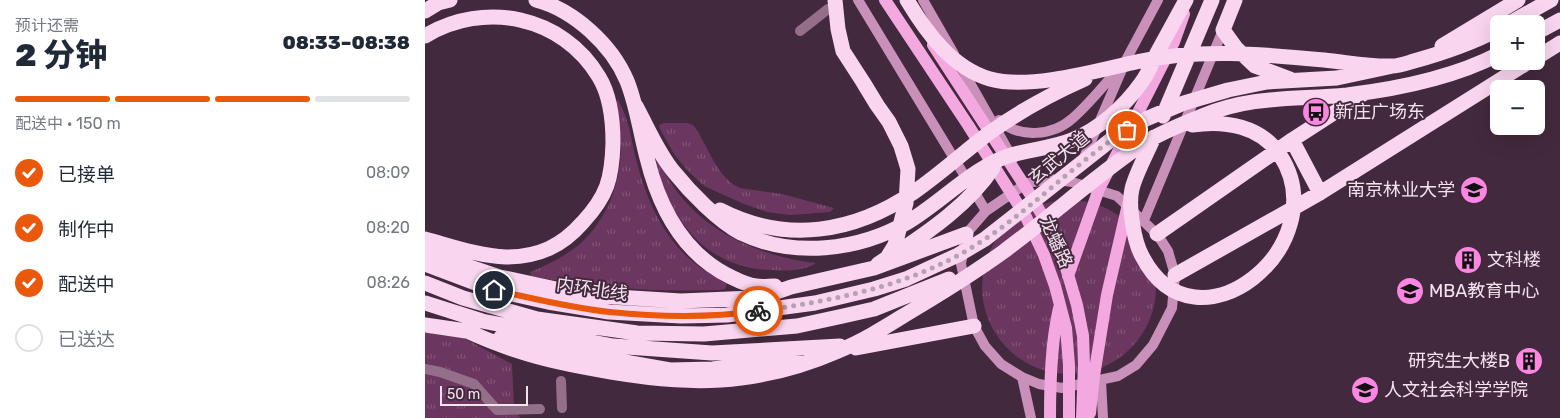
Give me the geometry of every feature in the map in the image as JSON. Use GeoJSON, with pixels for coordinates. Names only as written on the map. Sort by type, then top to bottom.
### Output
{"type":"FeatureCollection","features":[{"type":"Feature","properties":{"kind":"highway"},"geometry":{"type":"LineString","coordinates":[[425,11],[450,0]]}},
{"type":"Feature","properties":{"kind":"highway"},"geometry":{"type":"LineString","coordinates":[[536,0],[554,7],[570,17],[598,39],[608,50],[626,79],[636,106],[647,158],[664,210],[675,229],[687,244],[713,268],[743,283],[755,286],[791,286]]}},
{"type":"Feature","properties":{"kind":"highway"},"geometry":{"type":"LineString","coordinates":[[905,0],[943,48],[966,66],[991,79],[1021,83],[1107,69],[1137,61],[1205,53],[1267,54],[1392,71]]}},
{"type":"Feature","properties":{"kind":"highway"},"geometry":{"type":"LineString","coordinates":[[636,106],[672,170],[719,219],[740,232],[770,244],[809,249],[845,246],[890,232],[909,222],[998,160],[1066,142],[1101,123],[1142,82],[1188,0]]}},
{"type":"Feature","properties":{"kind":"highway"},"geometry":{"type":"LineString","coordinates":[[1176,127],[1204,123],[1225,123],[1253,131],[1270,141],[1283,159],[1293,187],[1294,205],[1292,217],[1280,248],[1254,279],[1235,291],[1212,297],[1198,297],[1181,294],[1166,287],[1149,269],[1137,247],[1133,226],[1131,190],[1212,0]]}},
{"type":"Feature","properties":{"kind":"highway"},"geometry":{"type":"LineString","coordinates":[[1235,0],[1223,30],[1236,48],[1255,66],[1290,79],[1324,82],[1392,71],[1441,54],[1490,33]]}},
{"type":"Feature","properties":{"kind":"highway"},"geometry":{"type":"LineString","coordinates":[[1157,234],[1392,71],[1518,0]]}},
{"type":"Feature","properties":{"kind":"highway"},"geometry":{"type":"LineString","coordinates":[[1524,15],[1551,0]]}},
{"type":"Feature","properties":{"kind":"highway"},"geometry":{"type":"LineString","coordinates":[[832,5],[843,51],[889,122],[901,146],[908,169],[906,203],[895,245],[887,258],[869,269]]}},
{"type":"Feature","properties":{"kind":"highway"},"geometry":{"type":"LineString","coordinates":[[425,36],[455,21],[490,14],[524,19],[542,26],[574,46],[589,63],[600,79],[613,125],[613,158],[608,187],[592,212],[569,237],[548,250],[529,255],[507,257],[487,255],[425,239]]}},
{"type":"Feature","properties":{"kind":"highway"},"geometry":{"type":"LineString","coordinates":[[1545,28],[1560,20]]}},
{"type":"Feature","properties":{"kind":"highway"},"geometry":{"type":"LineString","coordinates":[[1545,52],[1560,43]]}},
{"type":"Feature","properties":{"kind":"highway"},"geometry":{"type":"LineString","coordinates":[[465,330],[517,351],[584,367],[647,378],[692,382],[740,378],[787,368],[841,350],[882,329],[958,283],[1003,252],[1144,143],[1176,127],[1236,104],[1263,100],[1347,95],[1415,83],[1471,66],[1490,58]]}},
{"type":"Feature","properties":{"kind":"highway"},"geometry":{"type":"LineString","coordinates":[[700,199],[749,223],[781,230],[804,231],[839,225],[870,216],[884,210],[915,191],[1021,111],[1065,87],[1107,69]]}},
{"type":"Feature","properties":{"kind":"highway"},"geometry":{"type":"LineString","coordinates":[[1175,274],[1320,193],[1516,70]]}},
{"type":"Feature","properties":{"kind":"highway","name":"玄武大道"},"geometry":{"type":"LineString","coordinates":[[759,311],[815,303],[874,289],[906,279],[958,255],[985,239],[1112,139],[1141,121],[1184,103],[1228,90],[1267,82],[1337,78],[1392,71]]}},
{"type":"Feature","properties":{"kind":"highway"},"geometry":{"type":"LineString","coordinates":[[1291,140],[1320,193]]}},
{"type":"Feature","properties":{"kind":"highway"},"geometry":{"type":"LineString","coordinates":[[425,252],[499,277],[584,295],[681,301],[753,298],[771,294],[791,286],[869,269],[917,239],[950,213],[985,181],[998,160]]}},
{"type":"Feature","properties":{"kind":"highway"},"geometry":{"type":"LineString","coordinates":[[759,311],[966,234]]}},
{"type":"Feature","properties":{"kind":"highway"},"geometry":{"type":"LineString","coordinates":[[425,283],[463,298],[537,319],[637,333],[704,334],[797,326],[874,309],[941,284],[1003,252]]}},
{"type":"Feature","properties":{"kind":"highway","name":"内环北线"},"geometry":{"type":"LineString","coordinates":[[425,264],[494,290],[548,302],[609,312],[681,316],[727,315],[759,311]]}},
{"type":"Feature","properties":{"kind":"highway"},"geometry":{"type":"LineString","coordinates":[[425,303],[482,321],[613,346],[653,350],[712,353],[880,344]]}},
{"type":"Feature","properties":{"kind":"highway"},"geometry":{"type":"LineString","coordinates":[[425,325],[465,330],[670,370],[713,369],[880,344],[974,326]]}},
{"type":"Feature","properties":{"kind":"main road"},"geometry":{"type":"LineString","coordinates":[[858,0],[986,211]]}},
{"type":"Feature","properties":{"kind":"main road","name":"龙蟠路"},"geometry":{"type":"LineString","coordinates":[[885,0],[1026,217],[1045,256],[1066,328],[1069,365],[1069,418]]}},
{"type":"Feature","properties":{"kind":"main road","name":"龙蟠路"},"geometry":{"type":"LineString","coordinates":[[905,0],[1029,194],[1049,227],[1064,261],[1077,305],[1083,336],[1082,418]]}},
{"type":"Feature","properties":{"kind":"main road"},"geometry":{"type":"LineString","coordinates":[[923,0],[983,103],[1027,184]]}},
{"type":"Feature","properties":{"kind":"main road"},"geometry":{"type":"LineString","coordinates":[[1073,182],[1127,58],[1158,0]]}},
{"type":"Feature","properties":{"kind":"main road"},"geometry":{"type":"LineString","coordinates":[[1050,418],[1055,325],[1073,260],[1099,189],[1174,42],[1188,0]]}},
{"type":"Feature","properties":{"kind":"main road"},"geometry":{"type":"LineString","coordinates":[[1143,220],[1223,30]]}},
{"type":"Feature","properties":{"kind":"main road"},"geometry":{"type":"LineString","coordinates":[[983,103],[1002,123],[1016,131],[1034,134],[1055,128],[1071,120],[1087,105],[1127,58]]}},
{"type":"Feature","properties":{"kind":"main road"},"geometry":{"type":"LineString","coordinates":[[1050,179],[1073,182],[1117,196],[1157,234],[1168,251],[1175,274],[1172,308],[1153,345],[1136,366],[1118,376],[1062,388],[1039,384],[1021,377],[1001,364],[985,346],[974,326],[961,264],[966,234],[986,211],[1027,184],[1050,179]]}},
{"type":"Feature","properties":{"kind":"main road"},"geometry":{"type":"LineString","coordinates":[[1089,418],[1107,295],[1131,190]]}},
{"type":"Feature","properties":{"kind":"main road"},"geometry":{"type":"LineString","coordinates":[[1021,377],[1031,418]]}},
{"type":"Feature","properties":{"kind":"main road"},"geometry":{"type":"LineString","coordinates":[[1101,381],[1103,418]]}},
{"type":"Feature","properties":{"kind":"street"},"geometry":{"type":"LineString","coordinates":[[801,31],[832,5]]}},
{"type":"Feature","properties":{"kind":"street"},"geometry":{"type":"LineString","coordinates":[[425,369],[440,372],[474,384],[497,410],[539,409]]}},
{"type":"Feature","properties":{"kind":"street"},"geometry":{"type":"LineString","coordinates":[[561,381],[562,408]]}},
{"type":"Feature","properties":{"kind":"green space"},"geometry":{"type":"Polygon","coordinates":[[[618,100],[627,122],[640,175],[659,221],[678,248],[690,260],[727,283],[725,289],[671,290],[624,288],[578,284],[531,276],[530,272],[556,260],[580,244],[604,214],[612,197],[620,159],[618,121],[612,103],[618,100]]]}},
{"type":"Feature","properties":{"kind":"green space"},"geometry":{"type":"Polygon","coordinates":[[[664,123],[687,123],[693,125],[719,169],[725,177],[740,188],[782,194],[834,208],[830,212],[790,215],[767,212],[704,186],[674,154],[660,129],[659,125],[664,123]]]}},
{"type":"Feature","properties":{"kind":"green space"},"geometry":{"type":"Polygon","coordinates":[[[655,159],[659,160],[685,202],[722,232],[744,244],[767,252],[815,264],[805,268],[787,270],[747,267],[726,260],[708,250],[680,220],[669,201],[655,159]]]}},
{"type":"Feature","properties":{"kind":"green space"},"geometry":{"type":"Polygon","coordinates":[[[1078,200],[1102,206],[1118,214],[1131,225],[1142,238],[1150,254],[1155,270],[1155,304],[1150,320],[1142,336],[1131,349],[1118,360],[1094,371],[1078,374],[1060,374],[1044,371],[1020,360],[996,336],[983,304],[982,278],[985,262],[996,238],[1020,214],[1052,201],[1078,200]]]}},
{"type":"Feature","properties":{"kind":"green space"},"geometry":{"type":"Polygon","coordinates":[[[425,317],[512,364],[514,407],[520,418],[425,418],[425,317]]]}},
{"type":"Feature","properties":{"kind":"way so far"},"geometry":{"type":"LineString","coordinates":[[758,311],[815,303],[874,289],[906,279],[958,255],[985,239],[1112,139],[1127,130]]}},
{"type":"Feature","properties":{"kind":"place","name":"新庄广场东"},"geometry":{"type":"Point","coordinates":[1316,112]}},
{"type":"Feature","properties":{"kind":"place","name":"南京林业大学"},"geometry":{"type":"Point","coordinates":[1474,190]}},
{"type":"Feature","properties":{"kind":"place","name":"文科楼"},"geometry":{"type":"Point","coordinates":[1468,260]}},
{"type":"Feature","properties":{"kind":"place","name":"MBA教育中心"},"geometry":{"type":"Point","coordinates":[1410,291]}},
{"type":"Feature","properties":{"kind":"place","name":"研究生大楼B"},"geometry":{"type":"Point","coordinates":[1529,361]}},
{"type":"Feature","properties":{"kind":"place","name":"人文社会科学学院"},"geometry":{"type":"Point","coordinates":[1365,390]}},
{"type":"Feature","properties":{"kind":"route"},"geometry":{"type":"LineString","coordinates":[[494,290],[548,302],[609,312],[681,316],[727,315],[758,311]]}}]}
